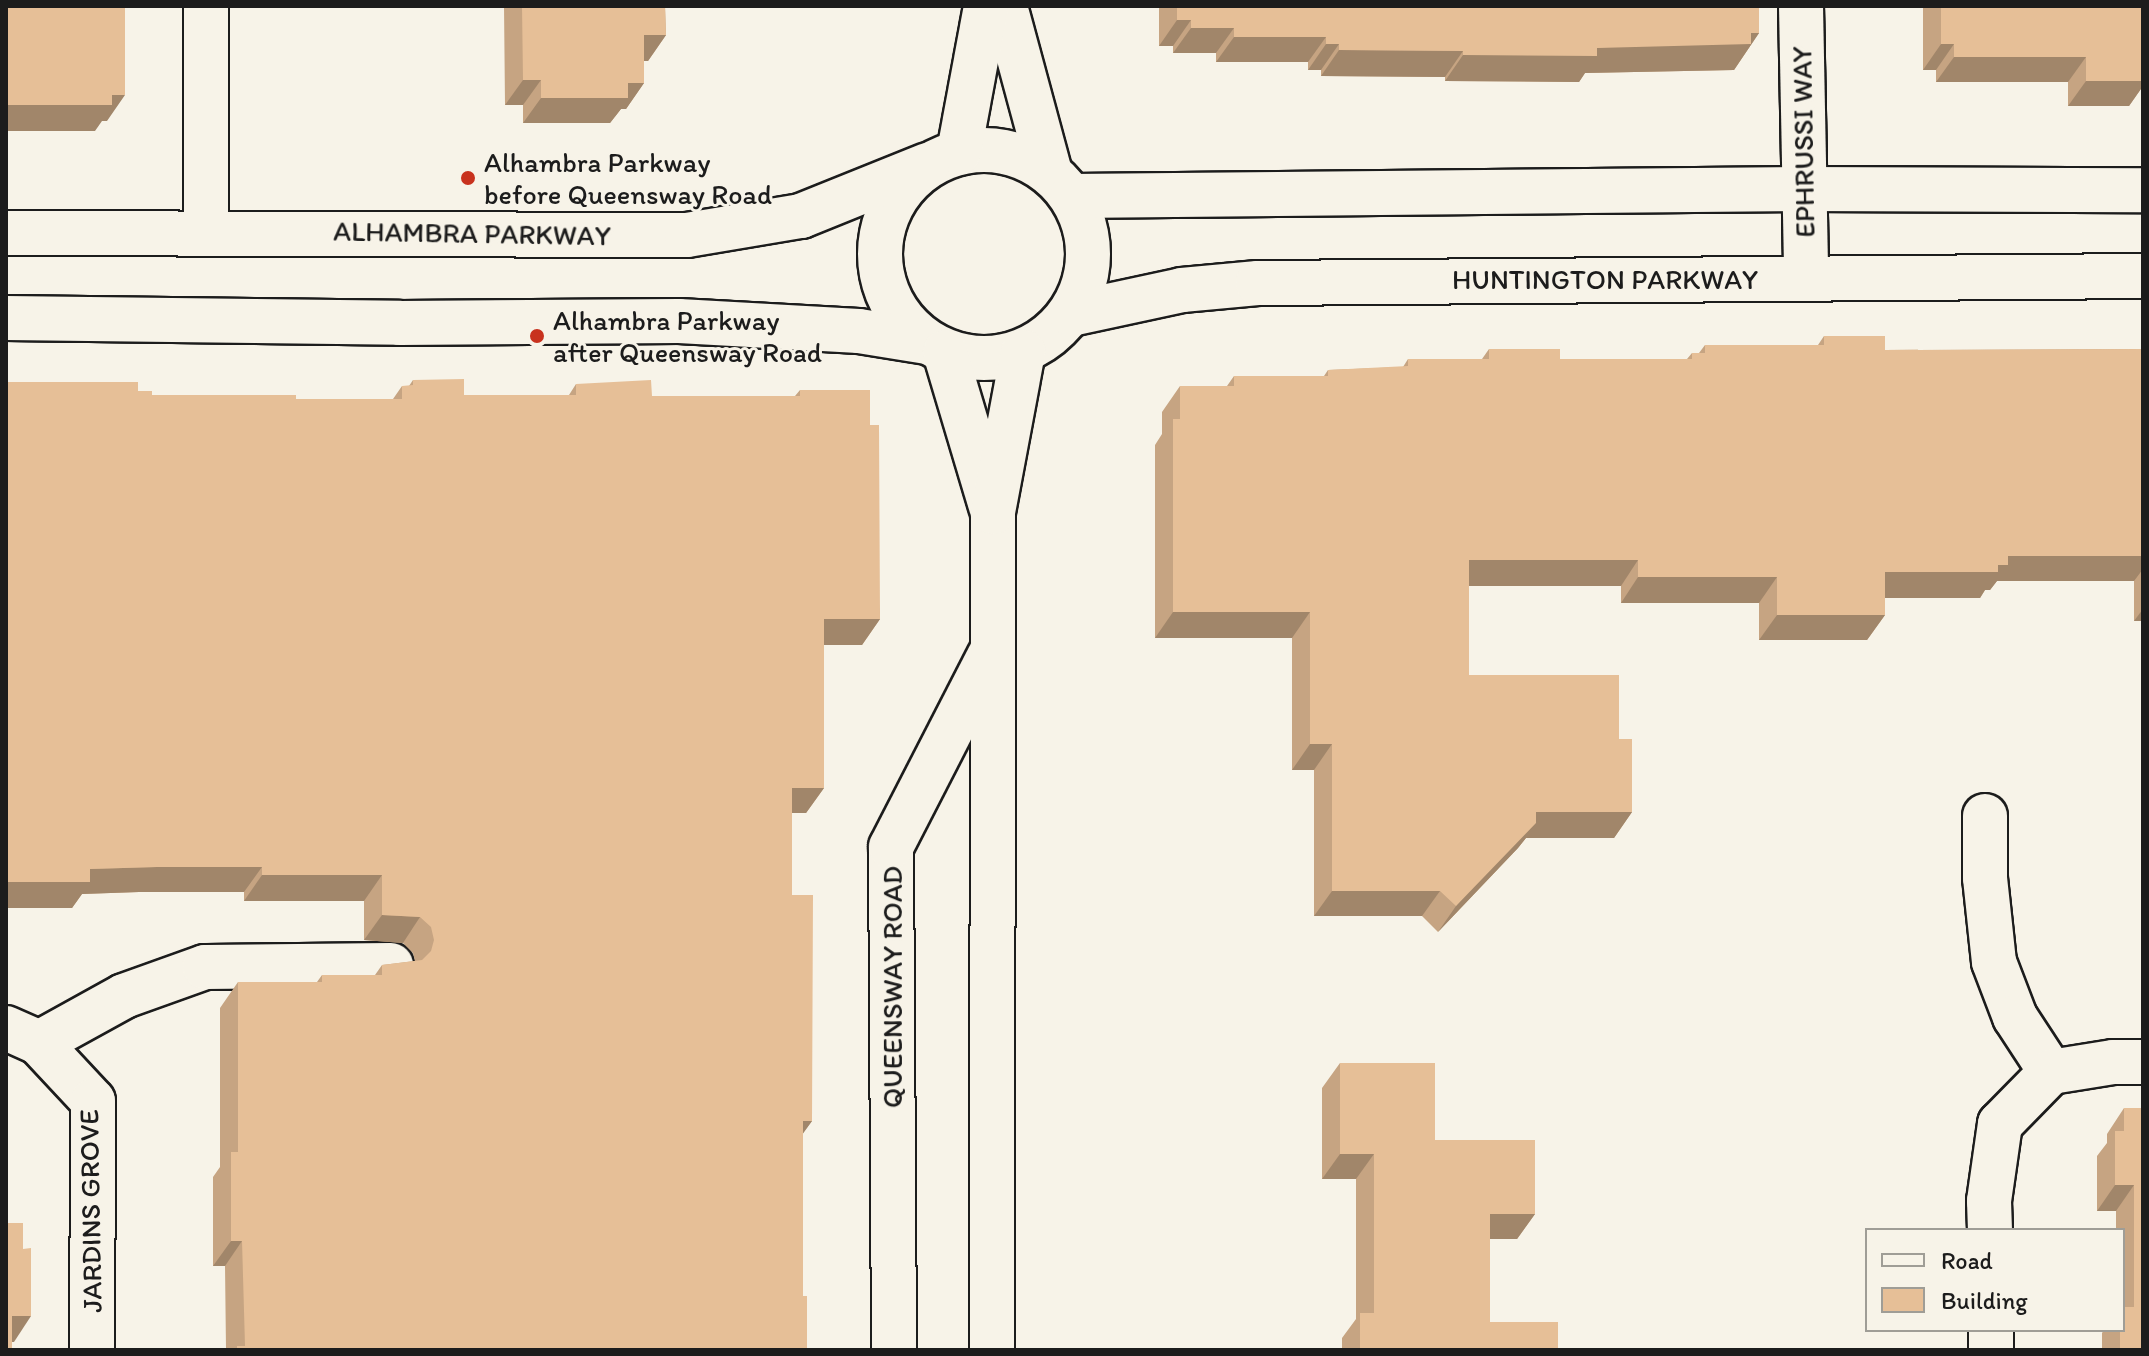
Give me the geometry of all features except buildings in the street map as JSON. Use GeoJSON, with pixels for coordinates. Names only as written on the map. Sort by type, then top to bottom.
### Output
{"type":"FeatureCollection","features":[{"type":"Feature","properties":{"kind":"street"},"geometry":{"type":"LineString","coordinates":[[206,6],[206,231]]}},
{"type":"Feature","properties":{"kind":"street"},"geometry":{"type":"LineString","coordinates":[[943,158],[986,6]]}},
{"type":"Feature","properties":{"kind":"street"},"geometry":{"type":"LineString","coordinates":[[6,318],[400,323],[679,321],[859,331],[983,359],[1023,352],[1049,336],[1071,314],[1084,286],[1089,255],[1085,224],[1061,184],[1005,6]]}},
{"type":"Feature","properties":{"kind":"street","name":"EPHRUSSI WAY"},"geometry":{"type":"LineString","coordinates":[[1801,6],[1806,278]]}},
{"type":"Feature","properties":{"kind":"street"},"geometry":{"type":"LineString","coordinates":[[936,347],[901,318],[885,288],[879,254],[885,219],[901,189],[943,158],[1008,152],[1061,184],[2143,190]]}},
{"type":"Feature","properties":{"kind":"street","name":"ALHAMBRA PARKWAY"},"geometry":{"type":"LineString","coordinates":[[6,233],[206,231],[687,235],[801,216],[943,158]]}},
{"type":"Feature","properties":{"kind":"street","name":"HUNTINGTON PARKWAY"},"geometry":{"type":"LineString","coordinates":[[1071,314],[1182,290],[1258,283],[2143,276]]}},
{"type":"Feature","properties":{"kind":"street","name":"QUEENSWAY ROAD"},"geometry":{"type":"LineString","coordinates":[[936,347],[993,512]]}},
{"type":"Feature","properties":{"kind":"street","name":"QUEENSWAY ROAD"},"geometry":{"type":"LineString","coordinates":[[992,1350],[993,512],[1023,352]]}},
{"type":"Feature","properties":{"kind":"street","name":"QUEENSWAY ROAD"},"geometry":{"type":"LineString","coordinates":[[894,1350],[891,847],[993,648]]}},
{"type":"Feature","properties":{"kind":"street"},"geometry":{"type":"LineString","coordinates":[[1985,816],[1985,878],[1994,962],[2015,1017],[2051,1072]]}},
{"type":"Feature","properties":{"kind":"street","name":"JARDINS GROVE"},"geometry":{"type":"LineString","coordinates":[[92,1350],[93,1101],[23,1036],[205,967],[391,965]]}},
{"type":"Feature","properties":{"kind":"street"},"geometry":{"type":"LineString","coordinates":[[1990,1228],[1989,1201],[2000,1124],[2051,1072],[2113,1062],[2143,1062]]}},
{"type":"Feature","properties":{"kind":"place","name":"Alhambra Parkway before Queensway Road"},"geometry":{"type":"Point","coordinates":[468,178]}},
{"type":"Feature","properties":{"kind":"place","name":"Alhambra Parkway after Queensway Road"},"geometry":{"type":"Point","coordinates":[537,336]}}]}
